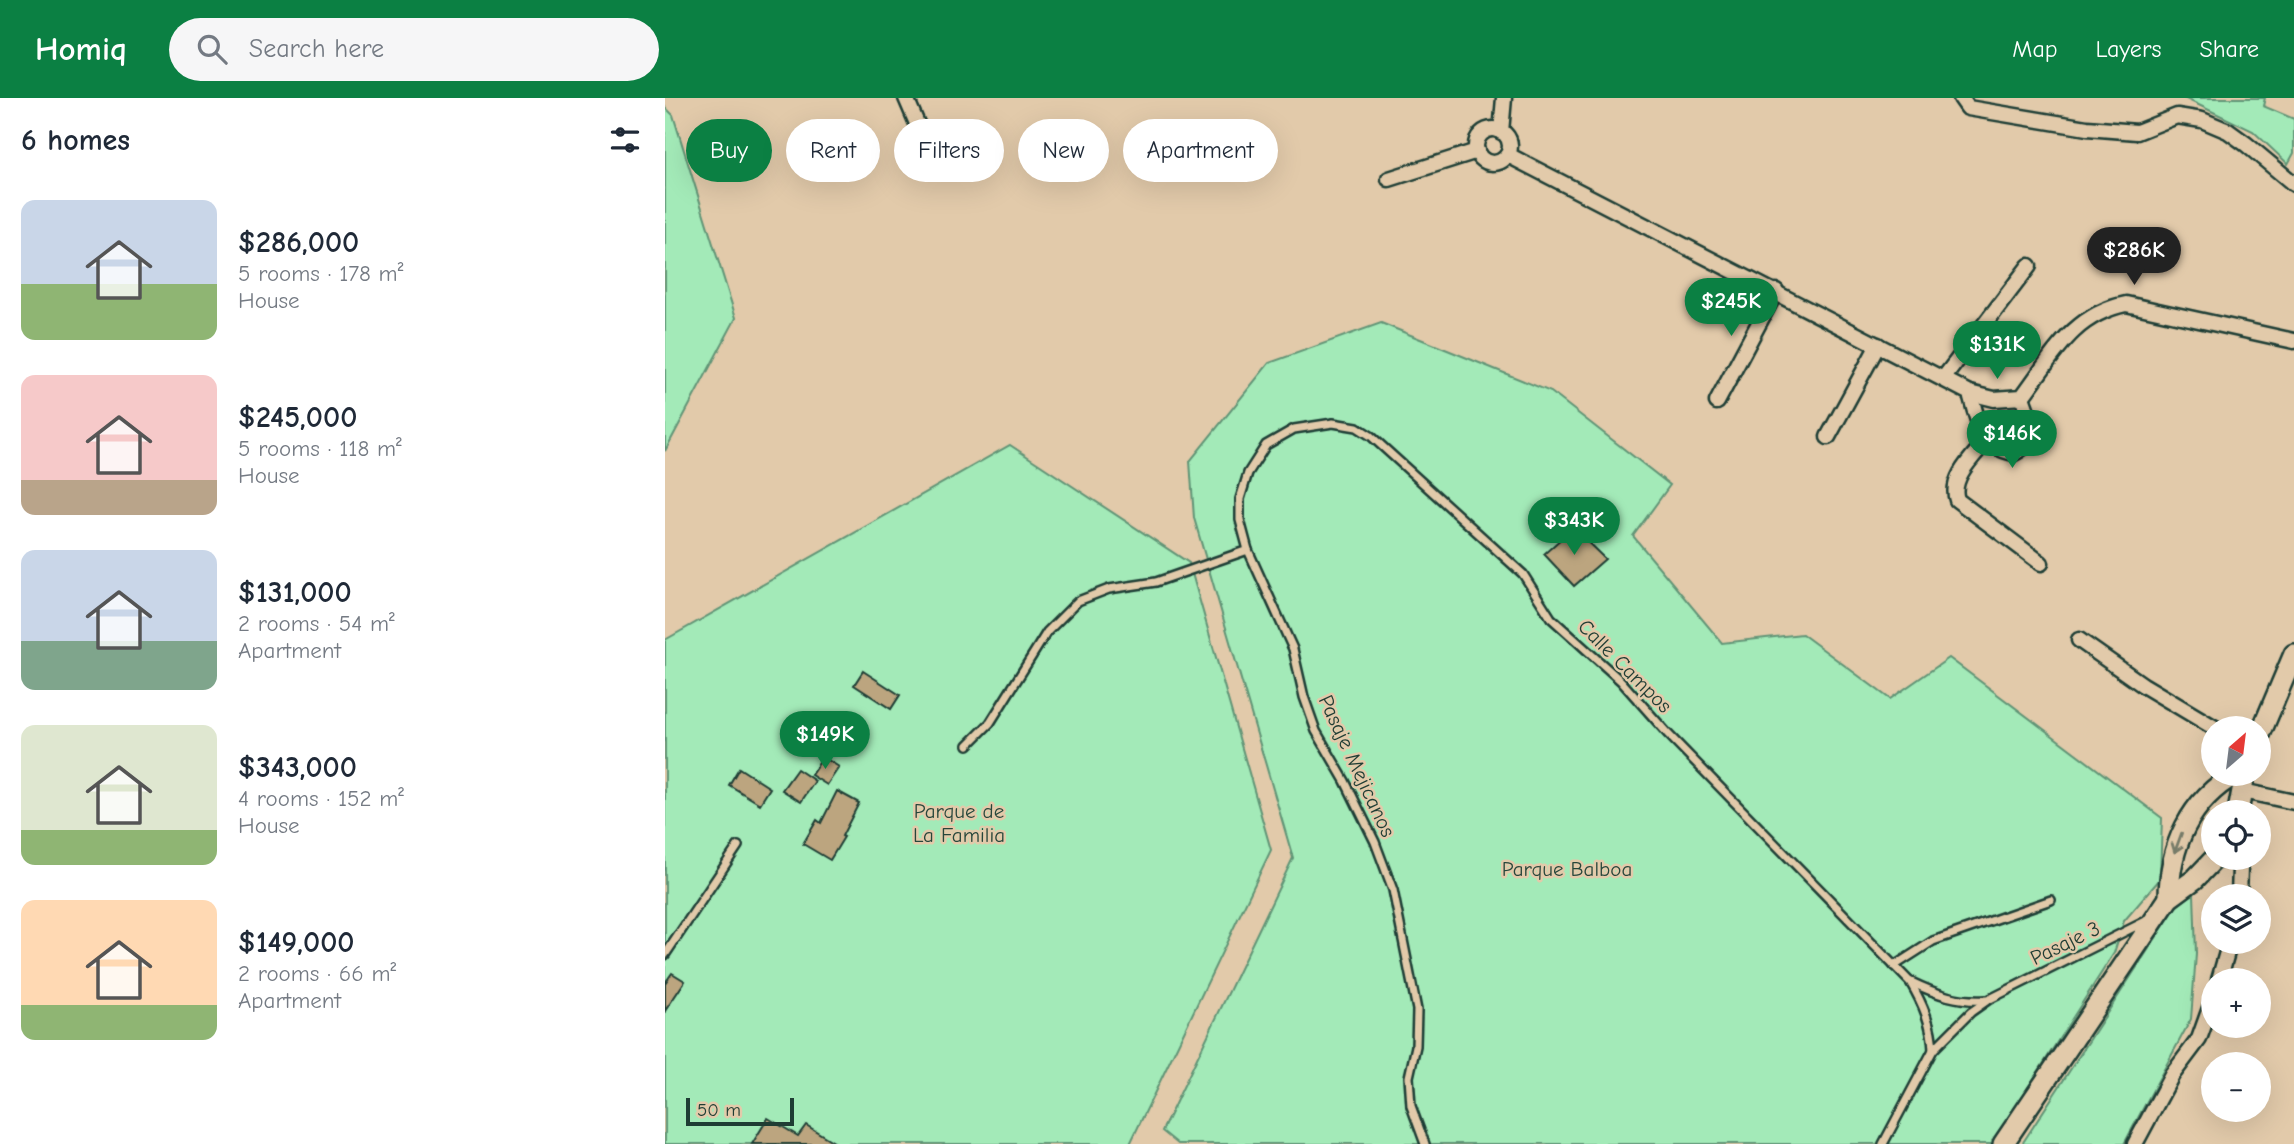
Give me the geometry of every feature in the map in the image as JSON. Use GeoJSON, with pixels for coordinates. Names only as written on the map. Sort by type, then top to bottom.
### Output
{"type":"FeatureCollection","features":[{"type":"Feature","properties":{"kind":"main road"},"geometry":{"type":"LineString","coordinates":[[2268,716],[2294,654]]}},
{"type":"Feature","properties":{"kind":"main road"},"geometry":{"type":"LineString","coordinates":[[2169,898],[2172,862],[2183,829],[2203,800],[2228,786]]}},
{"type":"Feature","properties":{"kind":"main road"},"geometry":{"type":"LineString","coordinates":[[2003,1144],[2156,915],[2169,898],[2204,870]]}},
{"type":"Feature","properties":{"kind":"street"},"geometry":{"type":"LineString","coordinates":[[906,98],[915,119]]}},
{"type":"Feature","properties":{"kind":"street"},"geometry":{"type":"LineString","coordinates":[[1501,132],[1486,131],[1477,143],[1477,151],[1487,162],[1503,160],[1508,155],[1509,142],[1501,132],[1504,98]]}},
{"type":"Feature","properties":{"kind":"street"},"geometry":{"type":"LineString","coordinates":[[1961,98],[1968,108],[2087,128],[2137,132],[2177,116],[2202,120],[2228,131],[2294,184]]}},
{"type":"Feature","properties":{"kind":"street"},"geometry":{"type":"LineString","coordinates":[[1389,179],[1477,151]]}},
{"type":"Feature","properties":{"kind":"street"},"geometry":{"type":"LineString","coordinates":[[1508,155],[1970,393],[1994,399],[2022,397],[2070,334],[2089,316],[2126,303],[2294,341]]}},
{"type":"Feature","properties":{"kind":"street"},"geometry":{"type":"LineString","coordinates":[[1943,379],[2029,266]]}},
{"type":"Feature","properties":{"kind":"street"},"geometry":{"type":"LineString","coordinates":[[1717,402],[1776,291]]}},
{"type":"Feature","properties":{"kind":"street"},"geometry":{"type":"LineString","coordinates":[[1828,437],[1878,345]]}},
{"type":"Feature","properties":{"kind":"street"},"geometry":{"type":"LineString","coordinates":[[1970,393],[1982,434],[2006,452],[2014,453],[2024,448],[2031,437],[2032,422],[2022,397]]}},
{"type":"Feature","properties":{"kind":"street"},"geometry":{"type":"LineString","coordinates":[[1987,440],[1958,477],[1954,490],[1957,499],[2041,564]]}},
{"type":"Feature","properties":{"kind":"street"},"geometry":{"type":"LineString","coordinates":[[2079,640],[2143,685],[2201,720]]}},
{"type":"Feature","properties":{"kind":"street"},"geometry":{"type":"LineString","coordinates":[[2257,786],[2294,802]]}},
{"type":"Feature","properties":{"kind":"street"},"geometry":{"type":"LineString","coordinates":[[2135,1144],[2172,1075],[2201,1033]]}},
{"type":"Feature","properties":{"kind":"lane","name":"Calle Campos"},"geometry":{"type":"LineString","coordinates":[[1294,429],[1333,423],[1357,427],[1371,436],[1523,574],[1551,618],[1621,681],[1667,733],[1910,982]]}},
{"type":"Feature","properties":{"kind":"lane","name":"Pasaje Mejicanos"},"geometry":{"type":"LineString","coordinates":[[1294,429],[1266,445],[1248,473],[1240,499],[1240,520],[1248,550],[1293,649],[1304,697],[1316,731],[1345,781],[1393,890],[1417,1010],[1416,1046],[1409,1077],[1412,1106],[1425,1144]]}},
{"type":"Feature","properties":{"kind":"lane"},"geometry":{"type":"LineString","coordinates":[[968,745],[990,723],[1047,632],[1078,601],[1109,589],[1156,582],[1248,550]]}},
{"type":"Feature","properties":{"kind":"lane"},"geometry":{"type":"LineString","coordinates":[[665,956],[738,846]]}},
{"type":"Feature","properties":{"kind":"lane"},"geometry":{"type":"LineString","coordinates":[[1894,966],[1934,942],[2051,900]]}},
{"type":"Feature","properties":{"kind":"lane","name":"Pasaje 3"},"geometry":{"type":"LineString","coordinates":[[1882,1144],[1933,1050],[1965,1018],[1988,1000],[2156,915]]}},
{"type":"Feature","properties":{"kind":"lane"},"geometry":{"type":"LineString","coordinates":[[1910,982],[1952,999],[1968,1002],[1988,1000]]}},
{"type":"Feature","properties":{"kind":"lane"},"geometry":{"type":"LineString","coordinates":[[1910,982],[1927,1017],[1933,1050]]}},
{"type":"Feature","properties":{"kind":"green space"},"geometry":{"type":"Polygon","coordinates":[[[2184,98],[2265,98],[2263,106],[2294,119],[2294,153],[2288,164],[2253,131],[2184,98]]]}},
{"type":"Feature","properties":{"kind":"green space"},"geometry":{"type":"Polygon","coordinates":[[[665,107],[673,115],[686,157],[686,182],[694,182],[736,318],[665,451],[665,107]]]}},
{"type":"Feature","properties":{"kind":"green space","name":"Parque Balboa"},"geometry":{"type":"Polygon","coordinates":[[[1381,323],[1551,392],[1670,485],[1633,536],[1722,643],[1802,634],[1890,699],[1949,658],[2162,818],[2160,879],[2124,921],[2114,953],[1992,1144],[1178,1144],[1162,1131],[1293,858],[1194,518],[1190,461],[1269,363],[1381,323]]]}},
{"type":"Feature","properties":{"kind":"green space","name":"Parque de La Familia"},"geometry":{"type":"Polygon","coordinates":[[[1010,445],[1189,563],[1271,850],[1130,1144],[665,1144],[665,640],[1010,445]]]}},
{"type":"Feature","properties":{"kind":"green space"},"geometry":{"type":"Polygon","coordinates":[[[2194,893],[2196,954],[2191,1019],[2124,1144],[2022,1144],[2176,907],[2194,893]]]}},
{"type":"Feature","properties":{"kind":"building"},"geometry":{"type":"Polygon","coordinates":[[[1573,528],[1605,559],[1574,586],[1544,554],[1573,528]]]}},
{"type":"Feature","properties":{"kind":"building"},"geometry":{"type":"Polygon","coordinates":[[[863,671],[900,695],[891,709],[854,685],[863,671]]]}},
{"type":"Feature","properties":{"kind":"building"},"geometry":{"type":"Polygon","coordinates":[[[823,757],[839,767],[827,785],[811,775],[823,757]]]}},
{"type":"Feature","properties":{"kind":"building"},"geometry":{"type":"Polygon","coordinates":[[[739,768],[770,788],[760,804],[729,785],[739,768]]]}},
{"type":"Feature","properties":{"kind":"building"},"geometry":{"type":"Polygon","coordinates":[[[797,769],[815,781],[801,802],[782,790],[797,769]]]}},
{"type":"Feature","properties":{"kind":"building"},"geometry":{"type":"Polygon","coordinates":[[[837,791],[859,803],[830,860],[803,844],[817,820],[821,823],[837,791]]]}},
{"type":"Feature","properties":{"kind":"building"},"geometry":{"type":"Polygon","coordinates":[[[672,973],[685,981],[665,1011],[665,983],[672,973]]]}},
{"type":"Feature","properties":{"kind":"building"},"geometry":{"type":"Polygon","coordinates":[[[768,1118],[798,1136],[806,1125],[837,1144],[752,1144],[768,1118]]]}}]}
